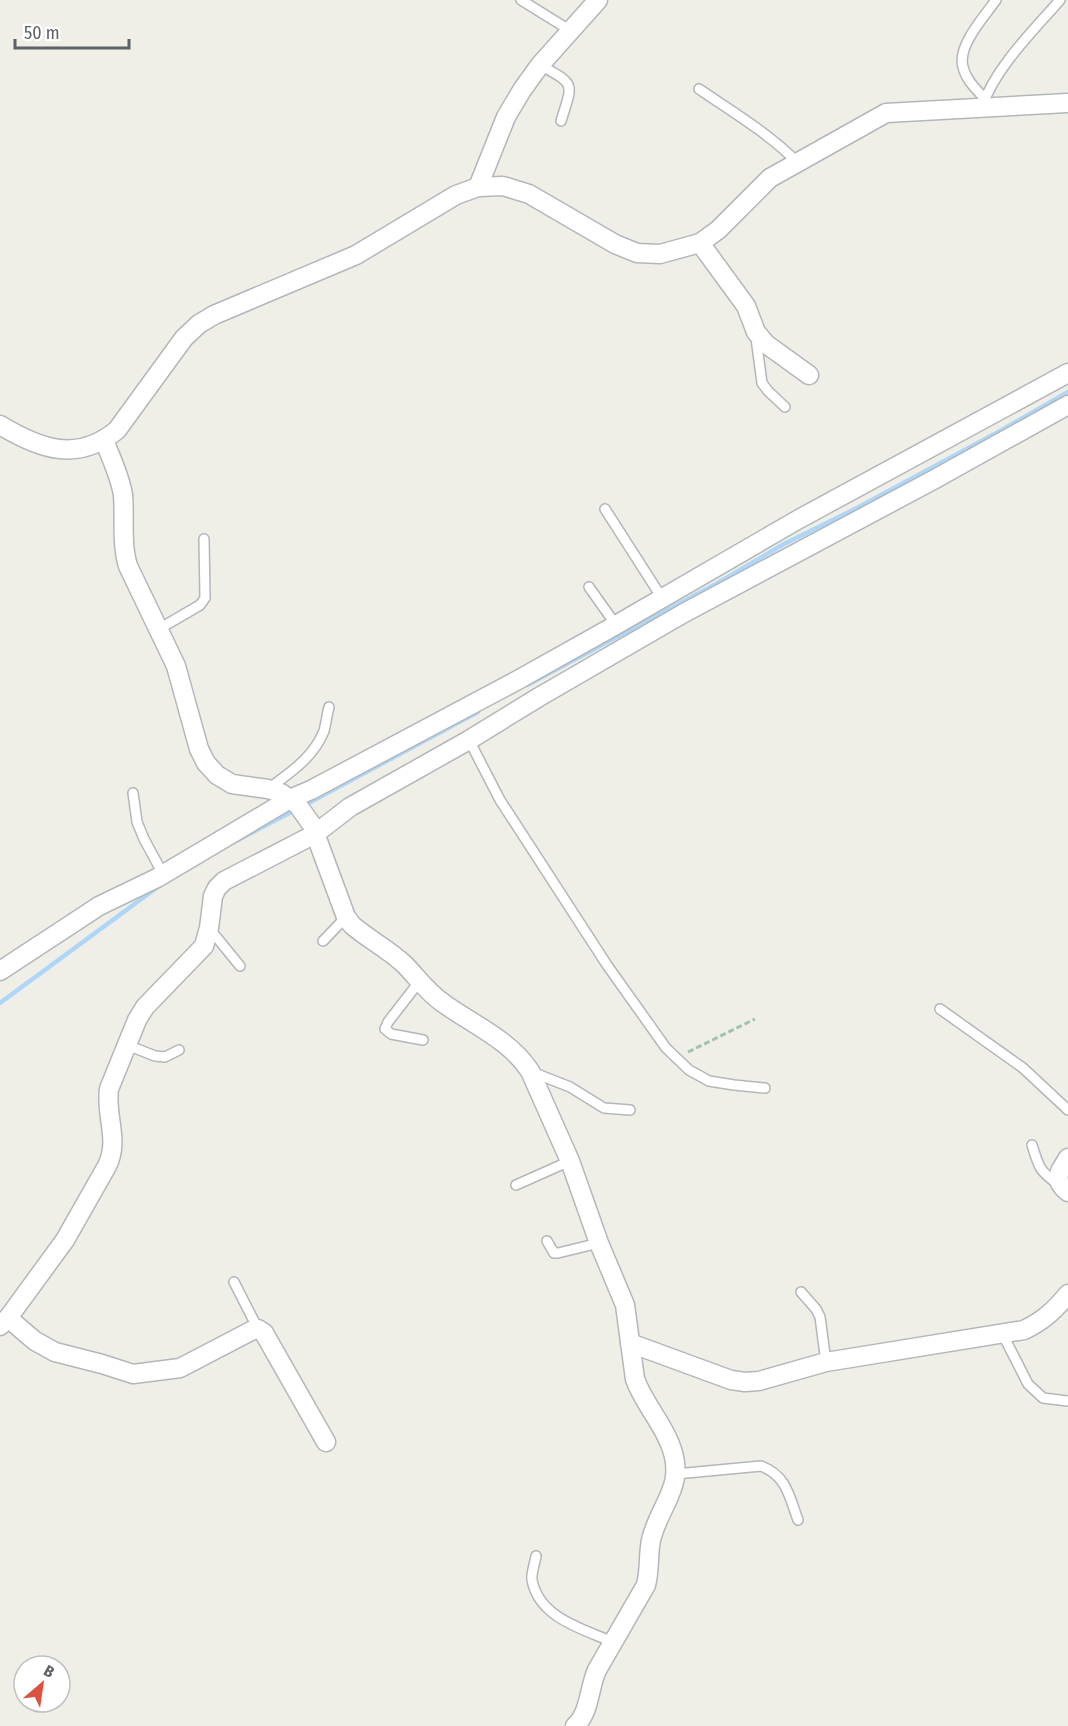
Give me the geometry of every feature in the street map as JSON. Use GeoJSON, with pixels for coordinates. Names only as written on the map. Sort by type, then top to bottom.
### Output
{"type":"FeatureCollection","features":[{"type":"Feature","properties":{"kind":"street"},"geometry":{"type":"LineString","coordinates":[[478,187],[506,117],[522,90],[540,65],[598,0]]}},
{"type":"Feature","properties":{"kind":"street"},"geometry":{"type":"LineString","coordinates":[[0,425],[40,446],[62,451],[79,449],[104,441],[117,430],[184,338],[199,324],[214,315],[356,255],[456,195],[478,187],[503,186],[529,194],[615,244],[637,253],[660,255],[700,243],[718,230],[770,178],[886,113],[984,103],[1068,103]]}},
{"type":"Feature","properties":{"kind":"street"},"geometry":{"type":"LineString","coordinates":[[700,243],[746,306],[756,332],[766,344],[809,375]]}},
{"type":"Feature","properties":{"kind":"street"},"geometry":{"type":"LineString","coordinates":[[0,971],[99,906],[155,879],[616,625],[799,519],[1068,373]]}},
{"type":"Feature","properties":{"kind":"street"},"geometry":{"type":"LineString","coordinates":[[326,1442],[264,1333],[258,1329],[180,1368],[133,1374],[55,1352],[4,1322],[65,1240],[112,1156],[114,1145],[107,1100],[109,1089],[137,1020],[145,1007],[204,946],[213,896],[217,888],[224,881],[684,613],[925,485],[1068,405]]}},
{"type":"Feature","properties":{"kind":"street"},"geometry":{"type":"LineString","coordinates":[[104,441],[121,483],[125,555],[128,566],[181,679],[199,749],[206,763],[217,775],[232,784],[268,789],[281,793],[294,801],[313,830],[346,917],[352,925],[405,965],[418,982],[442,1003],[510,1048],[522,1059],[530,1071],[570,1161],[599,1243],[625,1305],[634,1379],[669,1442],[675,1459],[676,1474],[672,1491],[650,1543],[649,1574],[646,1585],[597,1670],[585,1712],[576,1726]]}},
{"type":"Feature","properties":{"kind":"street"},"geometry":{"type":"LineString","coordinates":[[1064,1189],[1058,1179],[1059,1172],[1068,1158]]}},
{"type":"Feature","properties":{"kind":"street"},"geometry":{"type":"LineString","coordinates":[[630,1343],[732,1380],[759,1381],[826,1362],[1024,1330],[1040,1323],[1056,1310],[1068,1294]]}},
{"type":"Feature","properties":{"kind":"lane"},"geometry":{"type":"LineString","coordinates":[[521,0],[571,31]]}},
{"type":"Feature","properties":{"kind":"lane"},"geometry":{"type":"LineString","coordinates":[[996,0],[972,34],[961,56],[963,68],[984,103],[1011,56],[1060,0]]}},
{"type":"Feature","properties":{"kind":"lane"},"geometry":{"type":"LineString","coordinates":[[540,65],[561,76],[569,84],[571,90],[561,121]]}},
{"type":"Feature","properties":{"kind":"lane"},"geometry":{"type":"LineString","coordinates":[[699,89],[758,128],[798,162]]}},
{"type":"Feature","properties":{"kind":"lane"},"geometry":{"type":"LineString","coordinates":[[756,332],[762,383],[785,407]]}},
{"type":"Feature","properties":{"kind":"lane"},"geometry":{"type":"LineString","coordinates":[[605,509],[662,598]]}},
{"type":"Feature","properties":{"kind":"lane"},"geometry":{"type":"LineString","coordinates":[[159,629],[200,605],[205,598],[204,539]]}},
{"type":"Feature","properties":{"kind":"lane"},"geometry":{"type":"LineString","coordinates":[[589,587],[616,625]]}},
{"type":"Feature","properties":{"kind":"lane"},"geometry":{"type":"LineString","coordinates":[[268,789],[298,767],[311,754],[323,731],[329,707]]}},
{"type":"Feature","properties":{"kind":"lane"},"geometry":{"type":"LineString","coordinates":[[469,740],[500,800],[607,965],[666,1048],[689,1070],[709,1081],[765,1088]]}},
{"type":"Feature","properties":{"kind":"lane"},"geometry":{"type":"LineString","coordinates":[[133,793],[137,822],[155,879]]}},
{"type":"Feature","properties":{"kind":"lane"},"geometry":{"type":"LineString","coordinates":[[323,941],[346,917]]}},
{"type":"Feature","properties":{"kind":"lane"},"geometry":{"type":"LineString","coordinates":[[209,928],[240,966]]}},
{"type":"Feature","properties":{"kind":"lane"},"geometry":{"type":"LineString","coordinates":[[418,982],[385,1029],[391,1034],[423,1040]]}},
{"type":"Feature","properties":{"kind":"lane"},"geometry":{"type":"LineString","coordinates":[[940,1009],[1023,1068],[1068,1110]]}},
{"type":"Feature","properties":{"kind":"lane"},"geometry":{"type":"LineString","coordinates":[[127,1045],[155,1056],[165,1057],[179,1050]]}},
{"type":"Feature","properties":{"kind":"lane"},"geometry":{"type":"LineString","coordinates":[[530,1071],[570,1087],[604,1108],[630,1110]]}},
{"type":"Feature","properties":{"kind":"lane"},"geometry":{"type":"LineString","coordinates":[[1032,1145],[1039,1167],[1045,1175],[1064,1189]]}},
{"type":"Feature","properties":{"kind":"lane"},"geometry":{"type":"LineString","coordinates":[[516,1185],[570,1161]]}},
{"type":"Feature","properties":{"kind":"lane"},"geometry":{"type":"LineString","coordinates":[[547,1241],[554,1253],[599,1243]]}},
{"type":"Feature","properties":{"kind":"lane"},"geometry":{"type":"LineString","coordinates":[[234,1282],[258,1329]]}},
{"type":"Feature","properties":{"kind":"lane"},"geometry":{"type":"LineString","coordinates":[[801,1292],[820,1317],[826,1362]]}},
{"type":"Feature","properties":{"kind":"lane"},"geometry":{"type":"LineString","coordinates":[[1002,1333],[1028,1384],[1043,1398],[1068,1401]]}},
{"type":"Feature","properties":{"kind":"lane"},"geometry":{"type":"LineString","coordinates":[[676,1474],[761,1466],[773,1471],[783,1481],[798,1520]]}},
{"type":"Feature","properties":{"kind":"lane"},"geometry":{"type":"LineString","coordinates":[[536,1556],[532,1579],[546,1607],[561,1620],[613,1641]]}},
{"type":"Feature","properties":{"kind":"path"},"geometry":{"type":"LineString","coordinates":[[676,1058],[755,1019]]}},
{"type":"Feature","properties":{"kind":"waterway"},"geometry":{"type":"LineString","coordinates":[[527,685],[716,584],[784,544],[857,508],[1000,431],[1068,392]]}},
{"type":"Feature","properties":{"kind":"waterway"},"geometry":{"type":"LineString","coordinates":[[303,806],[478,712]]}},
{"type":"Feature","properties":{"kind":"waterway"},"geometry":{"type":"LineString","coordinates":[[236,841],[295,810]]}},
{"type":"Feature","properties":{"kind":"waterway"},"geometry":{"type":"LineString","coordinates":[[0,1003],[159,886]]}}]}
